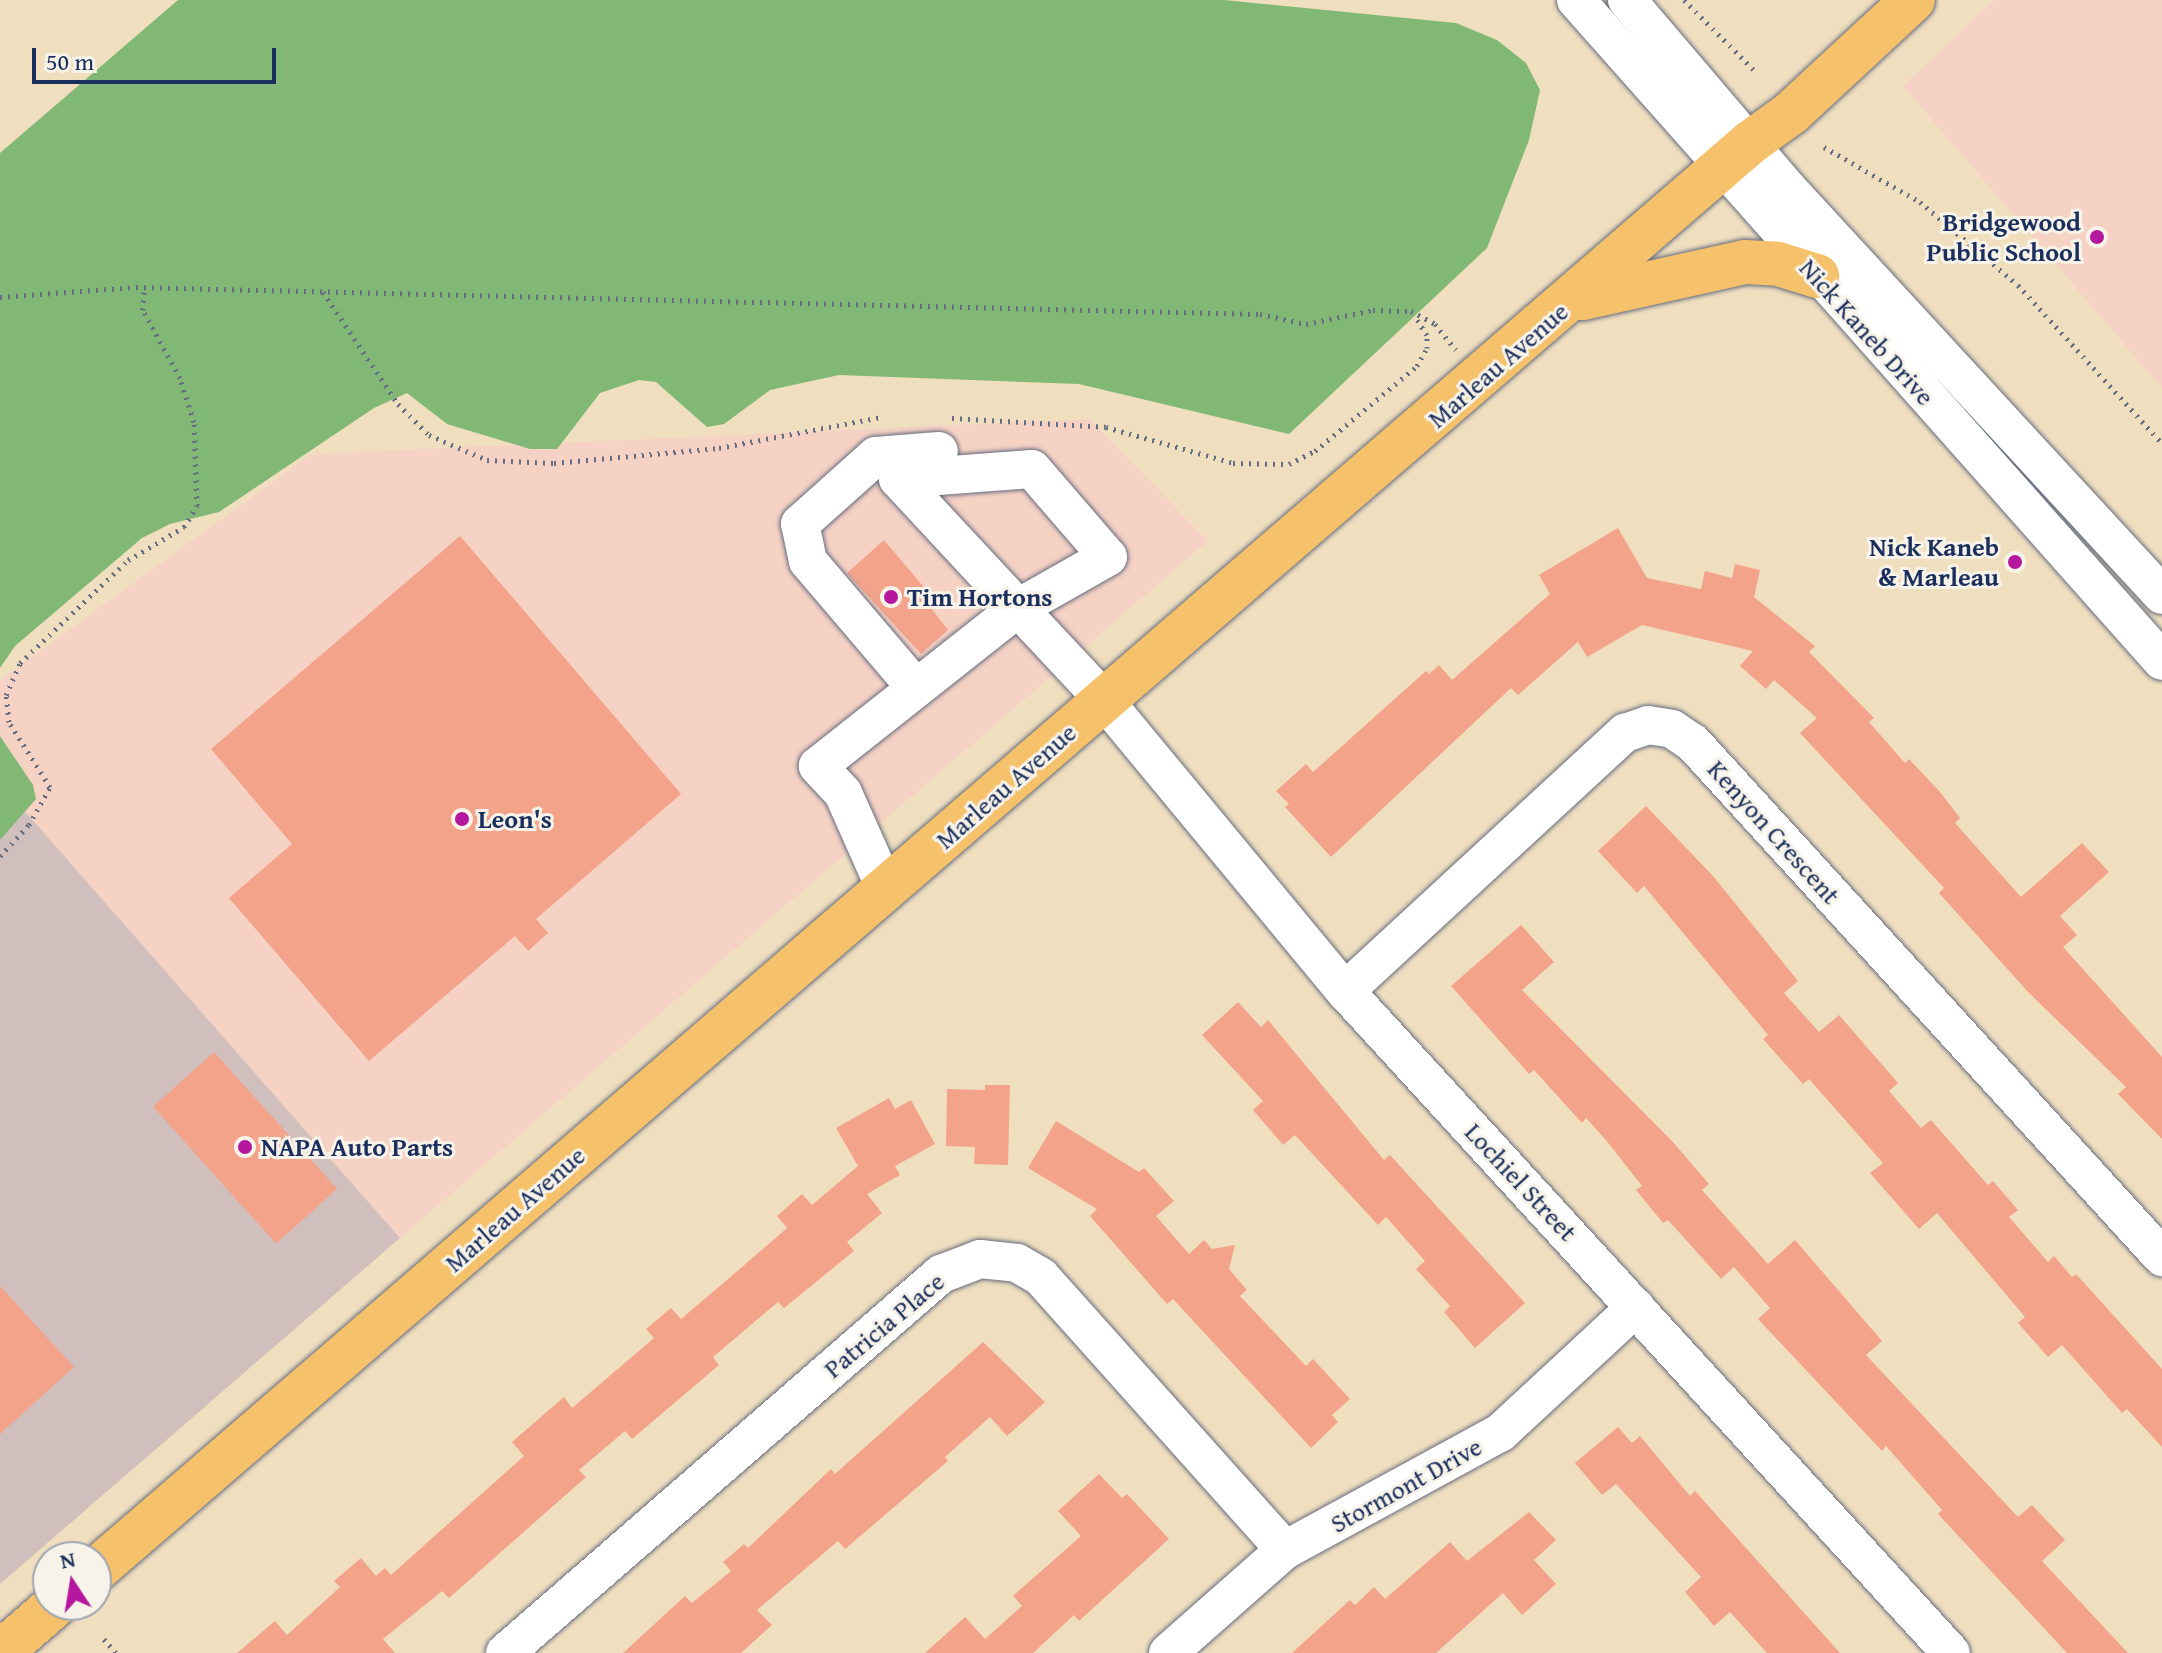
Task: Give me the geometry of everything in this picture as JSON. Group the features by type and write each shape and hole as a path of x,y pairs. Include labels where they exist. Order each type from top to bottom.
{"main road":[{"name":"Marleau Avenue","path":"112,1556 1104,700 1573,301 1736,156 1791,113 1913,0"},
{"path":"1573,301 1683,271 1745,262 1778,264 1817,276"},
{"path":"0,1653 37,1621"}],"street":[{"name":"Nick Kaneb Drive","path":"1576,0 1642,70 1736,156 1787,188 2162,595"},
{"name":"Nick Kaneb Drive","path":"1627,0 1817,276 2162,661"},
{"path":"886,890 843,793 818,766 1018,608 1108,557 1008,445 876,456 800,524 808,561 916,688"},
{"name":"Lochiel Street","path":"1032,469 898,479 1104,700 1345,991 1951,1653"},
{"name":"Kenyon Crescent","path":"1345,991 1625,733 1648,725 1672,729 1693,743 2162,1257"},
{"name":"Patricia Place","path":"505,1653 941,1274 980,1259 1017,1263 1041,1277 1285,1550"},
{"name":"Stormont Drive","path":"1168,1653 1285,1550 1500,1433 1636,1307"}],"path":[{"path":"1684,0 1753,69"},
{"path":"1824,147 1920,202 2018,285 2162,443"},
{"path":"0,297 144,288 1260,314 1306,324 1373,310 1411,311 1435,324 1481,380"},
{"path":"0,856 29,825 50,787 9,722 6,695 20,663 128,560 184,527 197,506 194,422 180,378 143,310 144,288"},
{"path":"104,1639 116,1653"}],"shaded area":[{"name":"Bridgewood Public School","path":"1994,0 2162,0 2162,388 1903,86"},
{"path":"1090,419 1208,541 400,1238 0,783 0,680 311,454"},
{"path":"0,783 400,1238 50,1541 32,1541 32,1556 0,1584"}],"green space":[{"path":"178,0 1224,0 1456,23 1497,40 1526,63 1540,90 1529,140 1487,248 1289,434 1079,384 839,375 770,390 724,424 707,427 656,382 639,380 600,393 557,449 530,449 447,424 407,393 374,408 219,512 170,524 142,538 15,646 0,668 0,153"},
{"path":"0,736 33,785 36,799 0,840"}],"building":[{"path":"1618,528 1647,578 1701,589 1705,571 1732,578 1735,564 1760,570 1754,597 1815,646 1809,652 1874,718 1869,722 1905,763 1909,759 1940,792 1960,818 1955,823 2021,897 2082,843 2109,872 2060,916 2077,935 2063,947 2162,1057 2162,1139 2118,1094 2126,1087 2029,993 1939,893 1944,888 1800,733 1817,718 1774,680 1766,689 1740,666 1753,651 1642,625 1587,657 1578,642 1518,695 1511,688 1331,857 1285,807 1289,804 1276,791 1306,764 1313,772 1426,671 1429,674 1439,665 1452,680 1550,594 1539,575"},
{"name":"Leon's","path":"460,536 681,794 536,919 548,933 528,951 515,936 369,1061 229,898 292,844 211,749"},
{"name":"Tim Hortons","path":"884,540 928,592 927,603 948,630 921,654 847,573"},
{"path":"1646,806 1713,876 1798,981 1784,993 1819,1032 1839,1015 1898,1083 1889,1091 1921,1128 1931,1120 1988,1185 1993,1181 2018,1210 2009,1217 2048,1262 2054,1256 2072,1277 2076,1274 2162,1369 2162,1447 2127,1409 2122,1413 2062,1345 2048,1357 2018,1323 2025,1317 1937,1213 1919,1229 1870,1173 1883,1163 1809,1079 1803,1084 1763,1039 1768,1035 1644,886 1637,893 1598,851"},
{"path":"1521,925 1554,962 1522,990 1672,1141 1709,1184 1702,1190 1768,1264 1795,1240 1882,1341 1866,1355 2018,1517 2032,1505 2065,1540 2042,1561 2128,1653 2067,1653 1938,1514 1942,1510 1886,1446 1882,1451 1758,1319 1770,1308 1734,1267 1721,1279 1668,1220 1663,1223 1636,1190 1642,1186 1606,1140 1586,1118 1582,1123 1534,1070 1529,1074 1451,986"},
{"path":"1238,1002 1261,1027 1268,1020 1384,1160 1390,1155 1525,1303 1475,1348 1444,1312 1450,1306 1416,1269 1425,1261 1386,1217 1378,1225 1295,1135 1283,1145 1253,1110 1263,1101 1202,1035"},
{"name":"NAPA Auto Parts","path":"214,1052 337,1189 276,1244 153,1107"},
{"path":"985,1085 1010,1085 1008,1165 974,1164 975,1147 946,1146 947,1089 985,1090"},
{"path":"889,1098 895,1109 911,1100 935,1144 895,1166 900,1175 867,1194 882,1213 847,1242 854,1251 784,1308 778,1302 713,1357 719,1365 632,1439 625,1431 579,1470 586,1477 449,1598 442,1591 383,1639 395,1653 237,1653 275,1621 287,1635 340,1587 334,1581 361,1558 376,1576 385,1568 391,1575 524,1456 512,1442 564,1397 572,1408 654,1338 646,1329 671,1308 681,1319 734,1274 787,1228 777,1216 802,1194 812,1205 858,1166 836,1128"},
{"path":"1056,1121 1139,1172 1144,1168 1174,1201 1156,1216 1189,1254 1204,1240 1212,1249 1235,1245 1229,1269 1247,1290 1240,1296 1306,1366 1313,1359 1350,1399 1332,1415 1338,1422 1311,1448 1173,1299 1167,1304 1090,1216 1097,1209 1028,1168"},
{"path":"0,1286 74,1367 0,1434"},
{"path":"983,1342 1045,1402 1007,1436 990,1417 945,1457 948,1461 845,1549 838,1541 757,1610 772,1625 741,1653 623,1653 685,1596 692,1603 731,1571 723,1562 744,1544 748,1548 831,1469 835,1474"},
{"path":"1618,1427 1632,1443 1640,1436 1690,1496 1695,1491 1840,1653 1767,1653 1730,1612 1714,1626 1685,1592 1701,1577 1616,1484 1602,1495 1575,1463"},
{"path":"1099,1474 1122,1498 1127,1494 1169,1539 1079,1621 1074,1615 1033,1653 925,1653 965,1617 985,1639 1022,1606 1013,1596 1081,1536 1058,1511"},
{"path":"1529,1512 1556,1540 1534,1560 1556,1584 1522,1615 1503,1593 1436,1653 1292,1653 1350,1600 1355,1605 1374,1587 1385,1599 1450,1542 1467,1561"}],"place":[{"name":"Bridgewood Public School","path":"2097,237"},
{"name":"Nick Kaneb & Marleau","path":"2015,562"},
{"name":"Tim Hortons","path":"891,597"},
{"name":"Leon's","path":"462,819"},
{"name":"NAPA Auto Parts","path":"245,1147"}]}
